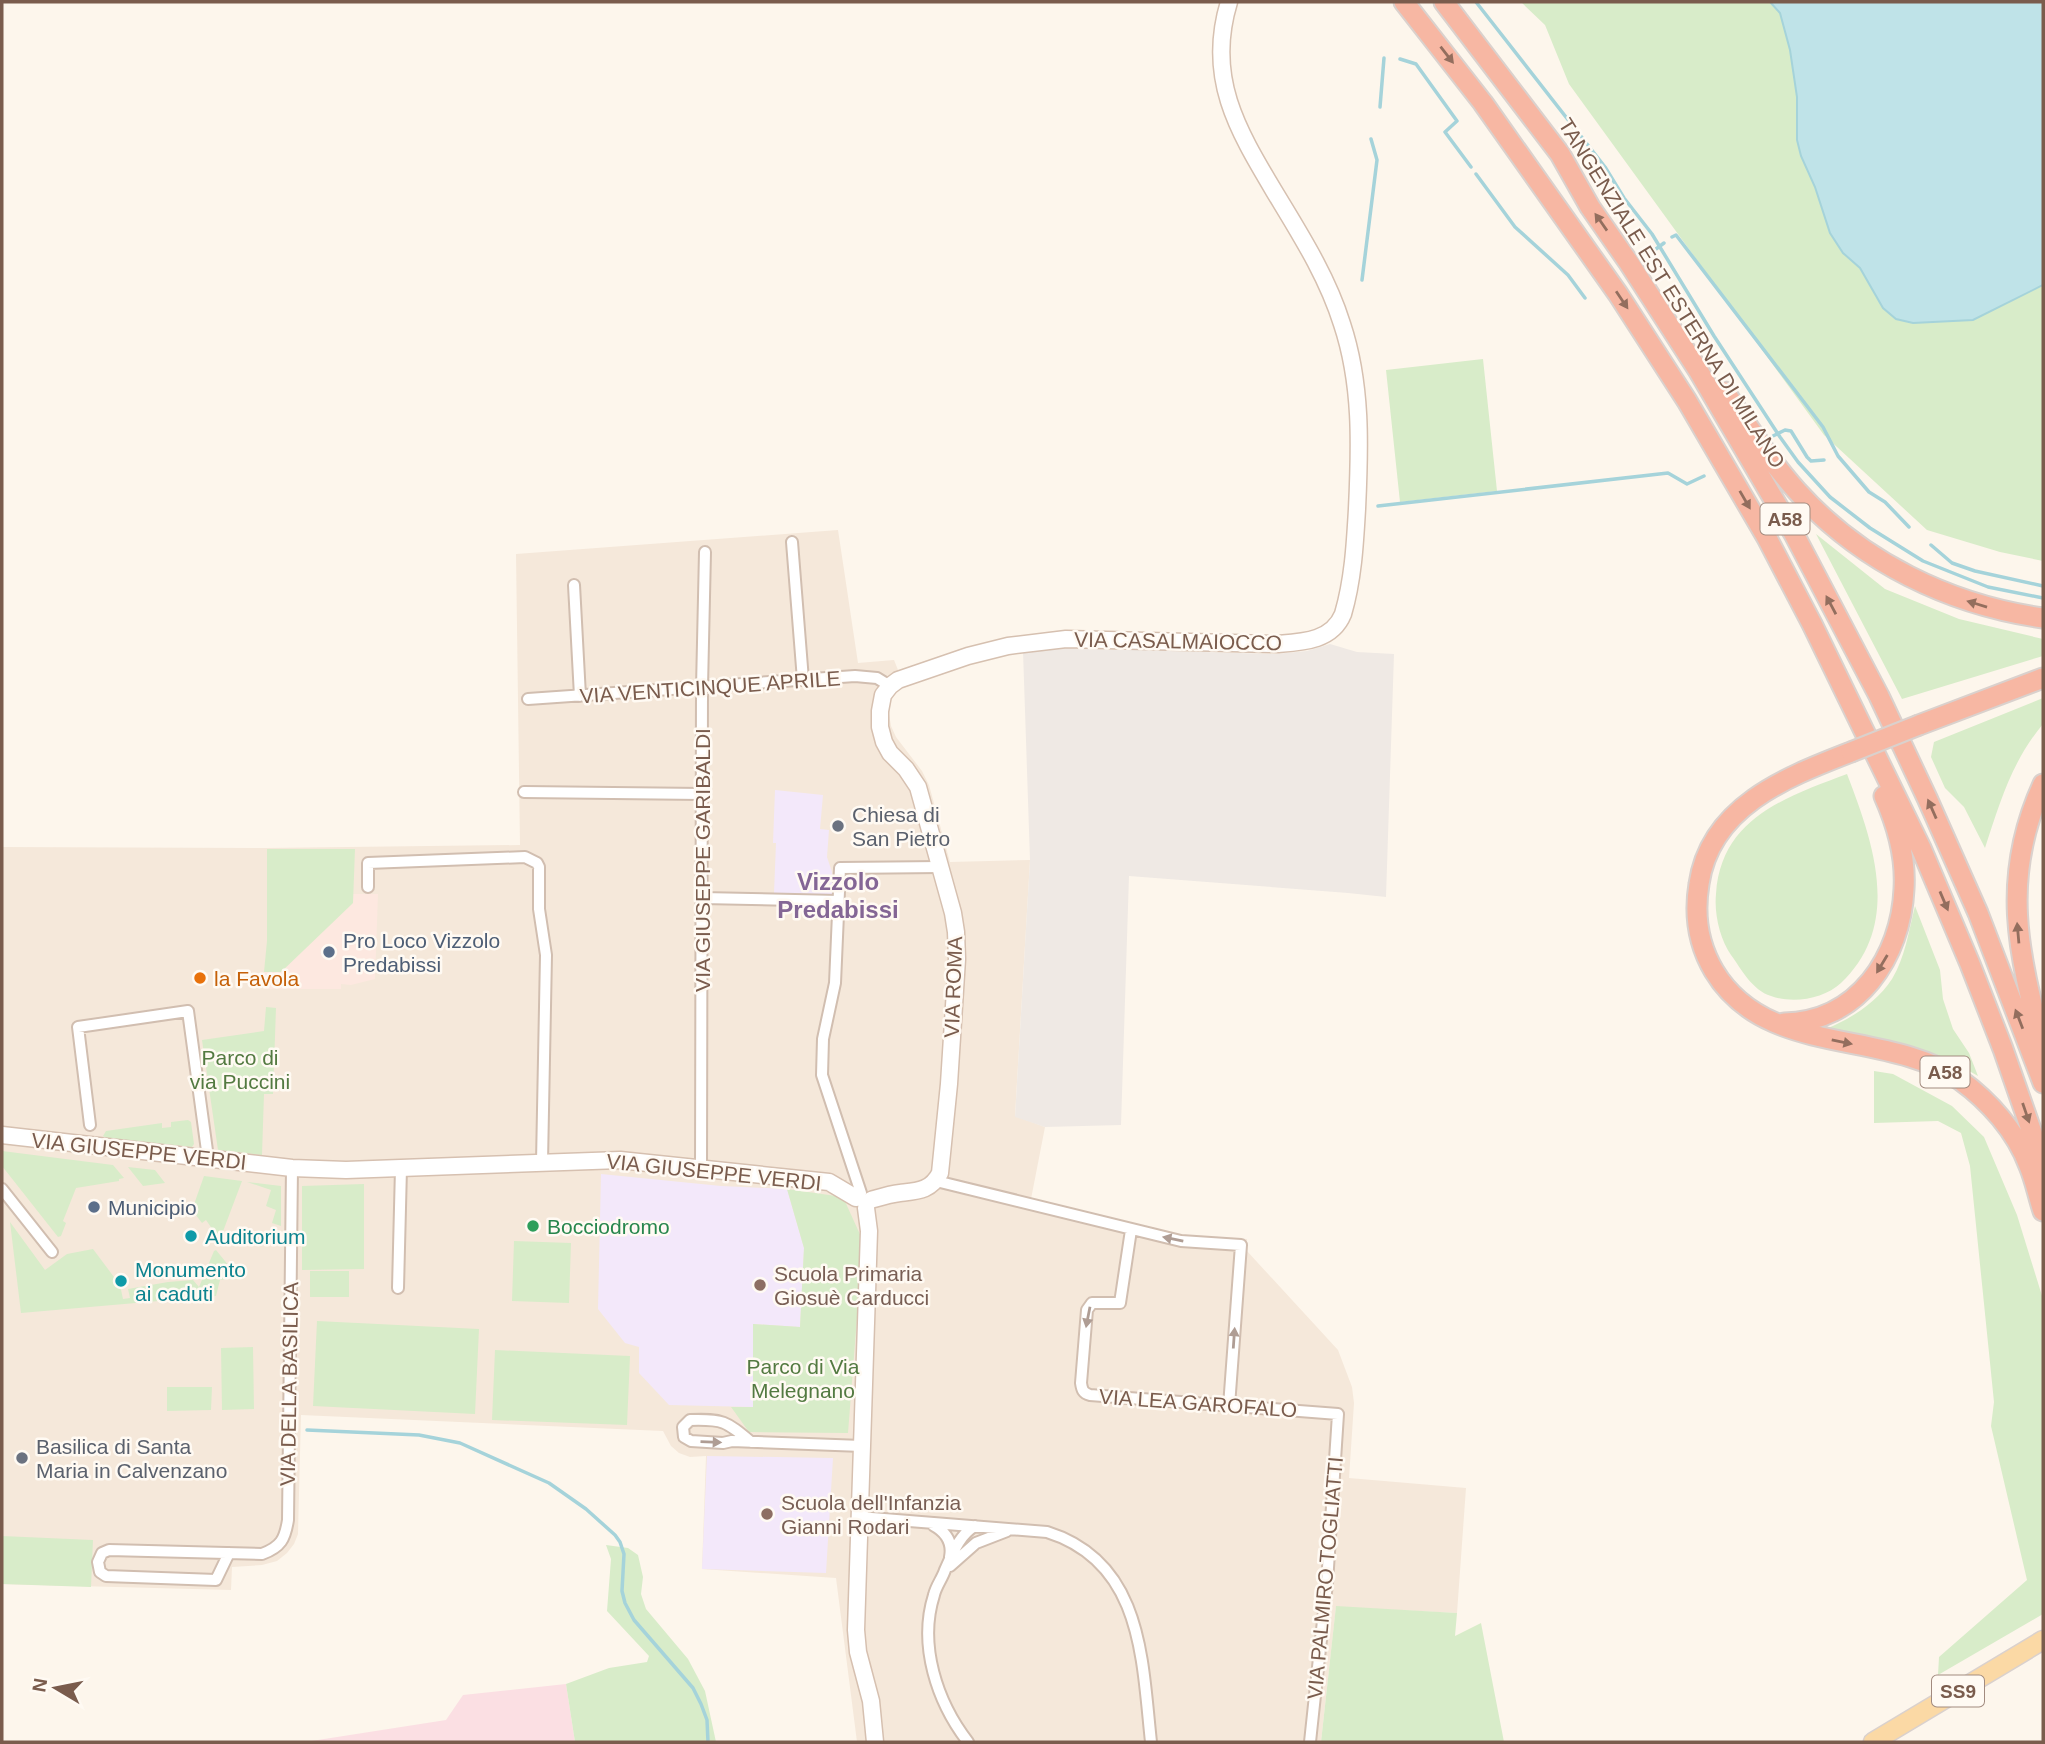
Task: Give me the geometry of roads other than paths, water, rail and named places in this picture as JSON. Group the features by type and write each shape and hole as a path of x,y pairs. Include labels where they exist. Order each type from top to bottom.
{"highway":[{"name":"A58","path":"1405,2 1531,170 1655,350 1766,538 1812,624 1921,848 2003,1049 2043,1164"},
{"name":"TANGENZIALE EST ESTERNA DI MILANO","path":"1444,2 1560,154 1590,207 1629,262 1698,370 1780,510 1884,706 1978,913 2043,1083"},
{"name":"A58","path":"1629,262 1656,283 1763,447 1798,492 1820,514 1878,558 1939,591 2002,611 2043,618"},
{"name":"A58","path":"1777,1023 1793,1023 1830,1014 1861,993 1888,954 1899,921 1904,888 1899,840 1892,816 1848,717 1812,624"},
{"name":"A58","path":"2043,678 1785,779 1743,806 1717,835 1700,877 1697,898 1701,943 1710,965 1734,997 1750,1010 1794,1030 1907,1056 1957,1078 1989,1105 2016,1140 2028,1164 2043,1211"},
{"path":"2043,784 2027,825 2018,879 2017,908 2018,940 2025,978 2043,1047"}],"main road":[{"name":"SS9","path":"1873,1742 2043,1640"}],"street":[{"name":"VIA CASALMAIOCCO","path":"890,685 907,676 1008,646 1066,639 1277,644 1306,641 1325,635 1340,621 1347,603 1355,541 1360,454 1355,376 1337,309 1317,265 1246,144 1230,107 1221,71 1220,53 1229,2"},
{"path":"792,541 803,680"},
{"name":"VIA GIUSEPPE GARIBALDI","path":"701,1168 702,687 705,552"},
{"path":"574,585 580,696"},
{"name":"VIA VENTICINQUE APRILE","path":"528,699 869,677 890,685"},
{"name":"VIA ROMA","path":"890,685 883,695 880,711 884,742 918,787 954,918 957,953 946,1118 942,1167 936,1181"},
{"path":"524,792 702,794"},
{"path":"368,887 368,863 525,858 537,863 539,909 546,955 542,1162"},
{"path":"876,1742 871,1701 856,1639 869,1231 863,1200 822,1075 823,1039 835,983 840,869 941,867"},
{"path":"702,898 839,901"},
{"path":"90,1125 78,1027 188,1011 208,1158"},
{"name":"VIA GIUSEPPE VERDI","path":"2,1135 292,1168 346,1171 620,1160 829,1182 863,1200"},
{"name":"VIA DELLA BASILICA","path":"229,1553 216,1580 106,1576 100,1572 98,1562 102,1553 109,1549 262,1554 275,1549 285,1535 288,1520 292,1168"},
{"path":"398,1288 401,1168"},
{"path":"863,1200 922,1190 936,1181 1181,1241 1241,1245 1229,1406"},
{"path":"2,1189 52,1252"},
{"name":"VIA LEA GAROFALO","path":"1130,1230 1120,1303 1092,1303 1087,1310 1081,1389 1085,1394 1339,1414"},
{"name":"VIA PALMIRO TOGLIATTI","path":"1310,1742 1327,1583 1339,1414"},
{"path":"751,1442 732,1425 721,1421 690,1420 683,1427 684,1437 691,1441 862,1446"},
{"path":"859,1517 1047,1532 1071,1542 1095,1560 1115,1583 1130,1610 1139,1640 1151,1742"},
{"path":"927,1523 939,1528 946,1535 951,1544 950,1559"},
{"path":"968,1549 975,1535 975,1526"},
{"path":"968,1742 948,1713 932,1667 929,1637 934,1595 950,1559 965,1534 975,1526"},
{"path":"944,1574 968,1549 986,1539 1015,1529"}],"water":[{"path":"1770,2 2043,2 2043,285 1973,320 1913,323 1896,319 1883,308 1860,268 1843,253 1830,233 1815,187 1801,156 1797,140 1797,97 1790,50 1780,13"}],"waterway":[{"path":"1476,2 1605,167 1624,198 1652,234 1780,437 1798,462 1830,497 1870,528 1923,561 1988,587 2043,598"},
{"path":"1380,107 1384,58"},
{"path":"1400,59 1416,64 1457,121 1445,132 1471,167"},
{"path":"1362,280 1377,160 1371,139"},
{"path":"1476,174 1515,227 1568,275 1585,298"},
{"path":"1672,237 1676,235 1823,427 1838,456 1869,492 1885,502 1909,527"},
{"path":"1652,252 1664,243"},
{"path":"1773,436 1785,430 1791,431 1811,461 1824,460"},
{"path":"1378,506 1668,473 1687,484 1704,476"},
{"path":"1931,545 1952,563 1975,571 2043,586"},
{"path":"307,1430 419,1435 460,1443 549,1483 586,1509 620,1542 624,1554 622,1591 625,1603 634,1620 693,1688 707,1720 708,1742"}],"place":[{"name":"Chiesa di San Pietro","path":"838,826"},
{"name":"Pro Loco Vizzolo Predabissi","path":"329,952"},
{"name":"la Favola","path":"200,978"},
{"name":"Municipio","path":"94,1207"},
{"name":"Bocciodromo","path":"533,1226"},
{"name":"Auditorium","path":"191,1236"},
{"name":"Monumento ai caduti","path":"121,1281"},
{"name":"Scuola Primaria Giosuè Carducci","path":"760,1285"},
{"name":"Basilica di Santa Maria in Calvenzano","path":"22,1458"},
{"name":"Scuola dell'Infanzia Gianni Rodari","path":"767,1514"}],"district":[{"name":"Vizzolo Predabissi","path":"838,895"}],"park label":[{"name":"Parco di via Puccini","path":"240,1069"},
{"name":"Parco di Via Melegnano","path":"803,1378"}]}
